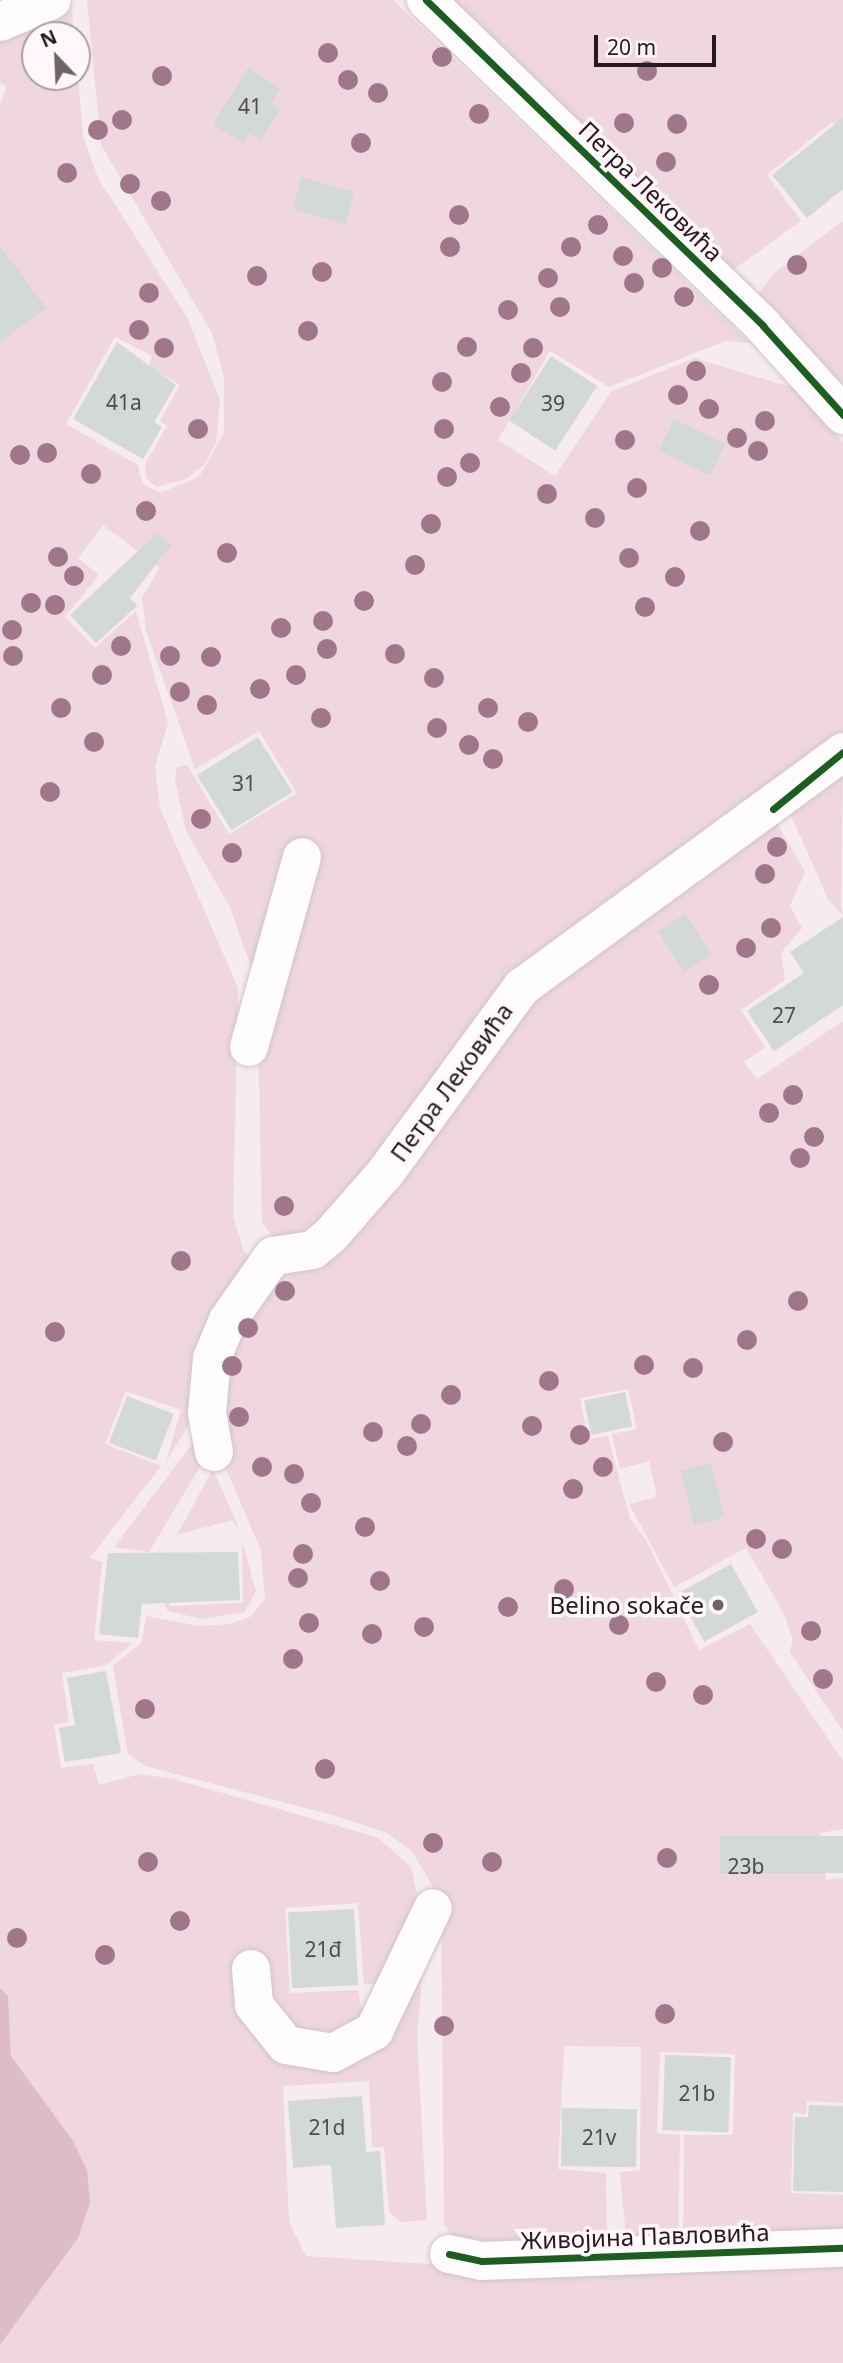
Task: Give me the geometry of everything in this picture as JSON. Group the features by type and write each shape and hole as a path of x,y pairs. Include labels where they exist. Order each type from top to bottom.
{"street":[{"path":"0,22 52,0"},
{"name":"Петра Лековића","path":"426,0 763,326 843,415"},
{"name":"Петра Лековића","path":"214,1452 207,1413 212,1358 228,1320 273,1256 303,1253 331,1235 386,1172 522,987 581,938 774,808 843,752"},
{"path":"249,1048 302,857"},
{"path":"251,1969 254,2005 286,2045 333,2053 374,2031 433,1908"},
{"name":"Живојина Павловића","path":"449,2254 508,2261 843,2248"}],"shaded area":[{"path":"71,0 73,21 51,21"},
{"path":"87,0 393,0 750,343 725,341 609,387 550,351 498,440 555,476 611,392 694,358 794,388 843,442 843,741 602,913 320,1232 274,1238 262,1222 257,984 230,907 186,831 175,780 177,767 187,765 229,834 297,793 259,731 195,769 146,631 142,597 160,568 103,525 78,558 99,575 65,617 95,648 136,611 168,723 155,766 160,808 238,988 233,1215 244,1252 260,1267 196,1413 166,1462 181,1410 126,1391 105,1444 161,1466 90,1558 102,1562 94,1640 133,1643 106,1665 62,1673 69,1722 54,1725 61,1768 93,1764 99,1785 140,1774 173,1779 377,1837 411,1867 419,1903 377,1983 364,1985 358,1903 285,1908 290,1993 358,1990 361,2008 375,2006 424,1956 417,2037 427,2220 401,2222 389,2212 384,2147 372,2147 369,2081 283,2086 289,2222 306,2256 442,2265 843,2256 843,2363 0,2363 0,2345 78,2238 87,2170 11,2056 8,1996 0,1988 0,105 7,86 0,83 0,28 21,22 21,91 79,91 83,136 98,178 188,319 220,400 216,443 205,464 186,479 156,487 146,478 145,464 167,426 160,421 180,385 149,366 152,356 115,337 66,424 138,465 143,484 160,493 199,477 224,433 224,377 212,333 101,145"},
{"path":"453,0 843,0 843,135 832,122 767,175 801,221 733,270"},
{"path":"843,221 843,384 758,294 774,273"},
{"path":"843,762 843,915 829,901 788,809"},
{"path":"777,823 805,872 790,906 802,928 781,953 785,980 741,1010 765,1047 744,1062 757,1079 843,1021 843,1731 790,1652 793,1639 783,1612 746,1548 674,1587 629,1504 657,1497 649,1461 620,1469 612,1434 637,1429 628,1389 580,1398 588,1439 608,1436 630,1519 645,1538 699,1650 750,1624 843,1761 843,1829 820,1833 826,1880 843,1878 843,2103 807,2101 806,2114 793,2113 791,2193 843,2195 843,2240 683,2244 684,2135 733,2135 735,2054 660,2052 657,2133 680,2135 678,2244 627,2247 620,2172 640,2170 641,2047 564,2046 558,2169 606,2173 607,2249 521,2253 453,2238 444,2224 441,1900 411,1850 385,1832 340,1817 145,1766 128,1754 113,1666 142,1642 146,1616 198,1626 230,1624 250,1617 265,1599 261,1550 223,1462 225,1343 279,1279 304,1266 526,998"},
{"path":"204,1428 208,1453 149,1552 114,1547"},
{"path":"213,1469 240,1531 232,1520 177,1535"},
{"path":"242,1541 256,1591 245,1612 202,1619 168,1611 162,1601 167,1576 170,1606 243,1603"},
{"path":"0,1988 8,1996 11,2056 73,2141 87,2170 90,2203 78,2238 0,2345"}],"building":[{"path":"248,68 280,89 271,103 280,109 261,140 249,133 243,143 213,124"},
{"path":"843,118 843,189 807,218 772,175"},
{"path":"302,177 355,193 345,225 292,209"},
{"path":"0,246 46,308 0,342"},
{"path":"117,342 176,385 154,422 162,427 143,459 73,419"},
{"path":"551,356 597,386 555,451 509,421"},
{"path":"674,419 725,444 710,475 659,450"},
{"path":"157,533 171,545 130,598 137,606 96,643 70,615"},
{"path":"258,737 292,792 231,830 197,775"},
{"path":"685,914 711,954 684,972 658,931"},
{"path":"843,917 843,1005 774,1051 747,1011 804,973 790,952"},
{"path":"625,1392 632,1426 591,1435 584,1401"},
{"path":"127,1396 174,1414 156,1461 109,1443"},
{"path":"711,1463 725,1517 694,1525 681,1470"},
{"path":"238,1552 240,1600 142,1604 138,1638 99,1634 108,1553"},
{"path":"731,1564 758,1612 704,1642 678,1594"},
{"path":"106,1671 121,1753 65,1762 59,1728 75,1725 67,1678"},
{"path":"720,1836 843,1836 843,1873 720,1873"},
{"path":"354,1909 358,1985 292,1988 288,1912"},
{"path":"665,2055 731,2057 728,2132 662,2130"},
{"path":"362,2096 366,2152 380,2151 385,2225 336,2228 331,2165 293,2168 288,2101"},
{"path":"809,2105 843,2106 843,2192 793,2191 795,2117 808,2117"},
{"path":"562,2108 637,2109 636,2167 561,2166"}],"cycle path":[{"path":"426,0 763,326 843,415"},
{"path":"773,809 843,752"},
{"path":"449,2254 482,2261 843,2248"}],"place":[{"name":"Belino sokače","path":"718,1605"}]}
